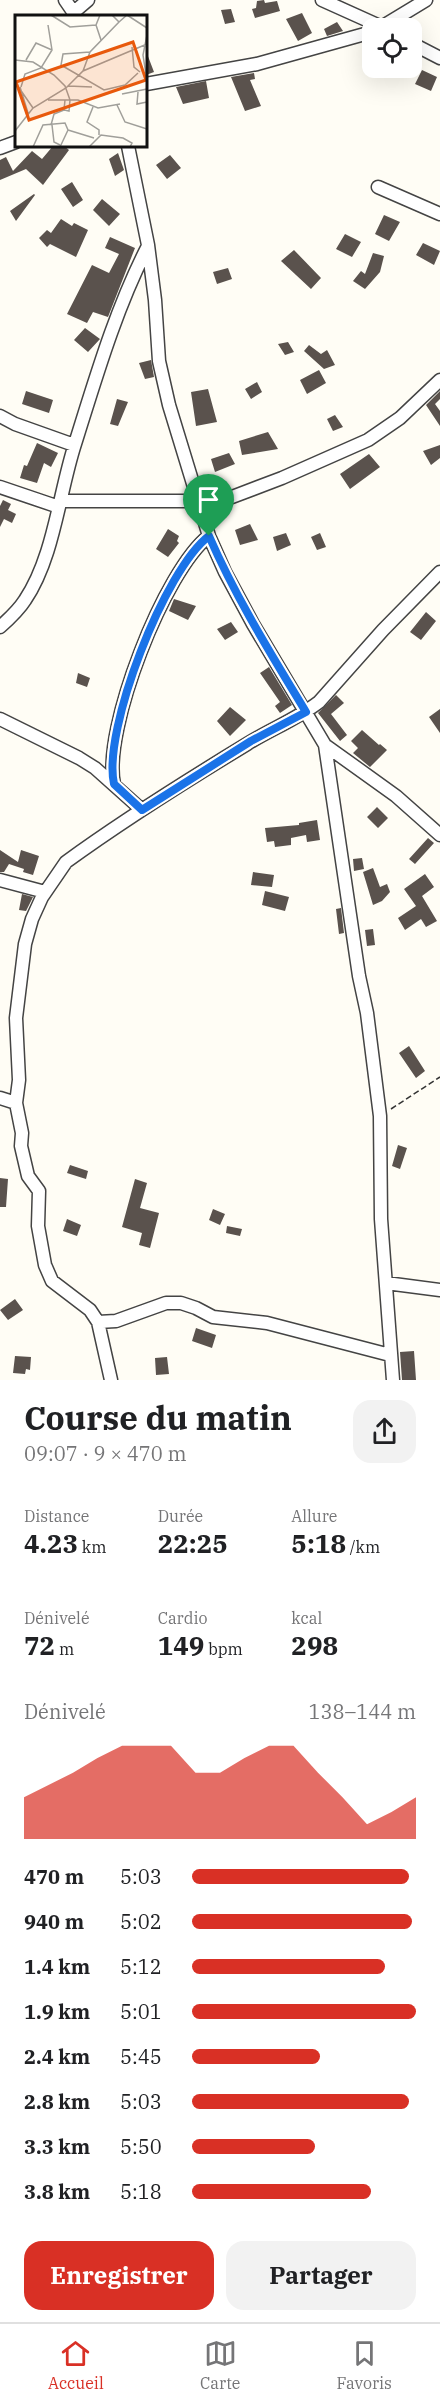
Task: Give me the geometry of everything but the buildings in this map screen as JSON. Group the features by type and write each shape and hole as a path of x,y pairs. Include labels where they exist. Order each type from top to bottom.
{"street":[{"path":"65,0 75,14 88,0"},
{"path":"322,0 362,21"},
{"path":"396,18 426,0"},
{"path":"147,84 257,64 362,34"},
{"path":"422,49 440,58"},
{"path":"0,148 15,142"},
{"path":"128,147 148,245 159,361 169,405 209,536 253,624 325,745 359,976 368,1013 380,1116 381,1219 393,1380"},
{"path":"378,187 440,214"},
{"path":"0,627 16,612 32,589 52,534 74,446 129,282 148,245"},
{"path":"0,487 60,504 226,499 257,489 368,440 399,418 440,380"},
{"path":"0,417 74,446"},
{"path":"114,784 113,748 128,688 169,589 199,544 209,536"},
{"path":"111,1380 98,1322 90,1310 52,1281 45,1265 38,1226 39,1191 28,1176 21,1146 22,1133 16,1103 19,1080 16,1018 19,980 32,919 45,892 66,862 142,810 251,741 306,712 319,702 383,630 440,572"},
{"path":"0,719 80,758 114,784 142,810"},
{"path":"325,745 396,796 440,835"},
{"path":"0,880 45,892"},
{"path":"0,1098 16,1103"},
{"path":"386,1283 440,1290"},
{"path":"98,1322 116,1321 166,1303 181,1303 213,1317 267,1323 390,1355"}],"path":[{"path":"380,1116 440,1077"}],"route":[{"path":"209,536 253,624 306,712 251,741 142,810 114,784 112,778 113,748 120,713 159,608 183,566 199,544 209,536"}]}
